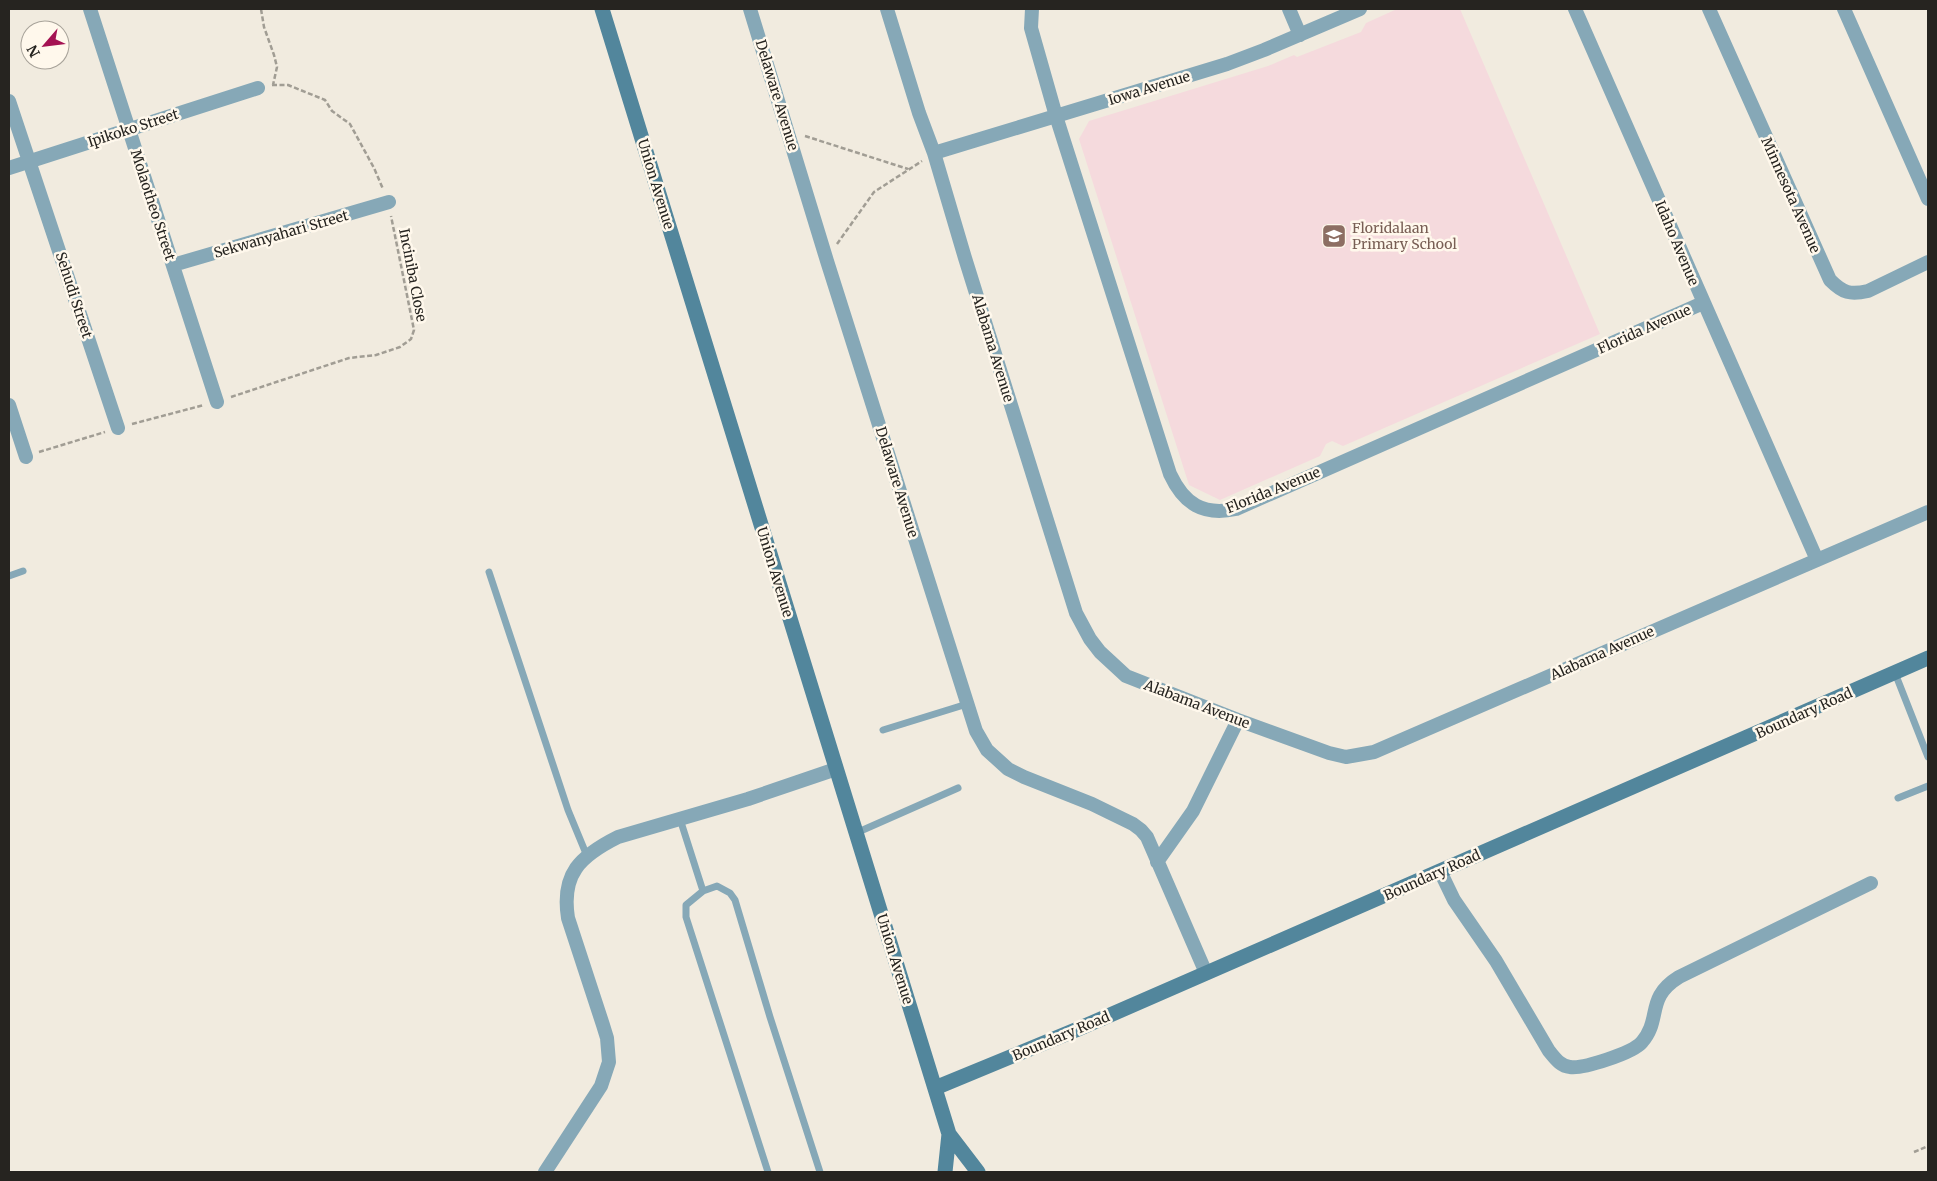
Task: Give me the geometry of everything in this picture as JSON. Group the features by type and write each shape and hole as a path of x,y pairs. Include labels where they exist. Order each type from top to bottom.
{"street":[{"name":"Molaotheo Street","path":"90,9 217,402"},
{"name":"Union Avenue","path":"602,9 706,341 949,1134 978,1172"},
{"name":"Delaware Avenue","path":"750,9 966,704 982,742 996,760 1008,769 1092,804 1133,824 1141,830 1147,837 1206,973"},
{"name":"Alabama Avenue","path":"886,9 919,113 934,153 1076,613 1100,652 1126,676 1238,720 1340,756 1354,756 1374,752 1928,512"},
{"name":"Florida Avenue","path":"1032,9 1030,18 1031,28 1056,116 1170,474 1177,490 1188,501 1210,511 1221,512 1236,509 1703,303"},
{"path":"1289,9 1300,35"},
{"name":"Iowa Avenue","path":"934,153 1227,64 1360,9"},
{"name":"Idaho Avenue","path":"1575,9 1817,560"},
{"name":"Minnesota Avenue","path":"1709,9 1830,280 1843,291 1859,293 1892,280 1928,262"},
{"path":"1844,9 1928,199"},
{"name":"Ipikoko Street","path":"9,168 258,88"},
{"name":"Sehudi Street","path":"9,101 118,428"},
{"name":"Sekwanyahari Street","path":"173,266 389,202"},
{"path":"9,405 26,456"},
{"name":"Boundary Road","path":"935,1088 1078,1029 1928,658"},
{"path":"1157,862 1193,811 1238,720"},
{"path":"545,1172 601,1086 609,1062 607,1038 568,918 565,900 567,886 573,874 587,856 602,845 618,837 748,799 836,769"},
{"path":"1440,871 1454,900 1496,961 1549,1051 1555,1059 1563,1065 1570,1067 1587,1065 1635,1049 1647,1035 1659,996 1664,988 1679,977 1871,883"},
{"name":"Union Avenue","path":"945,1172 949,1134"}],"lane":[{"path":"9,576 23,572"},
{"path":"489,572 568,810 587,856"},
{"path":"1895,673 1928,757"},
{"path":"883,730 966,704"},
{"path":"1898,798 1928,786"},
{"path":"856,833 958,788"},
{"path":"680,819 703,891"},
{"path":"768,1172 686,917 686,905 703,891 718,886 728,892 735,900 820,1172"}],"path":[{"path":"261,9 264,27 277,66 273,84"},
{"name":"Inciniba Close","path":"217,402 349,358 376,355 400,346 412,339 414,330 389,202 374,168 350,124 332,111 325,100 288,85 273,84 258,88"},
{"path":"788,130 908,169"},
{"path":"827,261 842,236 874,192 934,153"},
{"path":"1914,1152 1928,1146"}],"shaded area":[{"name":"Floridalaan Primary School","path":"1397,9 1460,9 1600,334 1343,446 1332,441 1326,444 1320,456 1220,500 1189,485 1079,139 1089,121 1268,66 1294,55 1297,57 1361,32 1366,23"}],"place":[{"name":"Floridalaan Primary School","path":"1334,236"}]}
